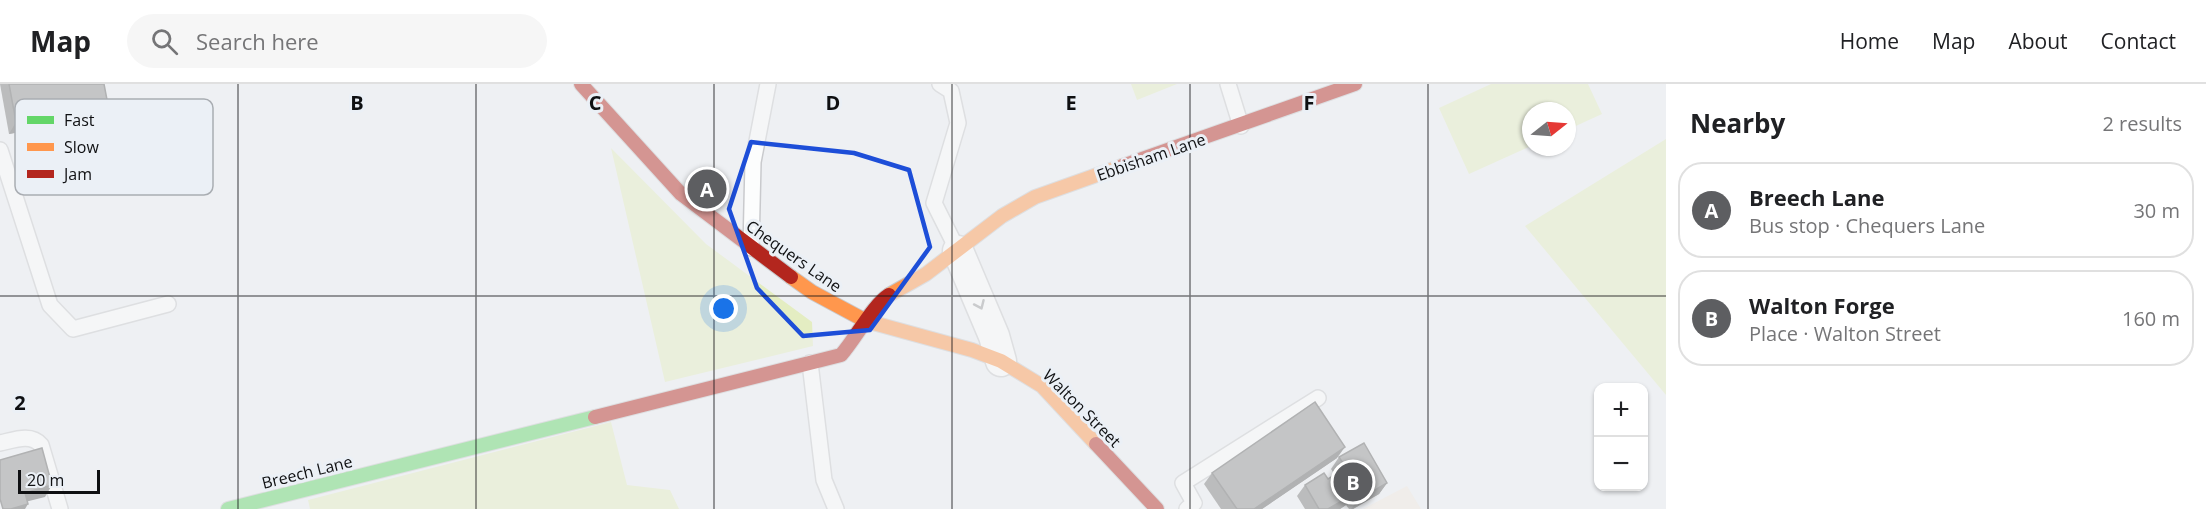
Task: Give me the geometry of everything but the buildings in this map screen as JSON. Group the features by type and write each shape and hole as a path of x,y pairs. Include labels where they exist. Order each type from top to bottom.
{"street":[{"name":"Chequers Lane","path":"581,84 681,194 812,292 866,321"},
{"name":"Ebbisham Lane","path":"866,321 880,301 926,274 1002,216 1035,197 1355,84"},
{"path":"958,251 994,336 1001,361"},
{"name":"Walton Street","path":"866,321 972,350 1001,361 1042,386 1157,509"},
{"name":"Breech Lane","path":"228,509 841,356 858,336 866,321"}],"lane":[{"path":"751,248 753,162 768,84"},
{"path":"940,84 951,91 958,123 934,203 958,251"},
{"path":"1228,84 1241,126"},
{"path":"0,150 50,305 73,329 168,304"},
{"path":"810,363 824,480 836,509"},
{"path":"1186,509 1194,503 1183,483 1318,398"},
{"path":"0,443 28,438 37,440 41,445 60,509"}],"highlighted area":[{"path":"751,142 854,153 909,170 930,247 870,330 803,336 757,288 729,209"}],"shaded area":[{"path":"1407,486 1421,509 1363,509"}],"green space":[{"path":"1131,84 1177,84 1137,100"},
{"path":"1491,84 1588,84 1602,114 1576,126 1576,102 1522,102 1522,150 1469,174 1439,108"},
{"path":"1666,139 1666,395 1525,226"},
{"path":"611,148 706,244 812,322 813,346 665,382"},
{"path":"611,422 627,485 670,490 679,509 310,509 308,500"}],"traffic: fast":[{"path":"228,509 595,417"}],"traffic: slow":[{"path":"889,295 926,274 1002,216 1035,197 1122,166"},
{"path":"791,277 812,292 866,321 972,350 1001,361 1042,386 1096,444"}],"traffic: jam":[{"path":"581,84 681,194 791,277"},
{"path":"1122,166 1355,84"},
{"path":"595,417 841,355 877,306 889,295"},
{"path":"1096,444 1157,509"}],"place":[{"name":"Breech Lane","path":"707,189"},
{"name":"Walton Forge","path":"1353,482"}]}
